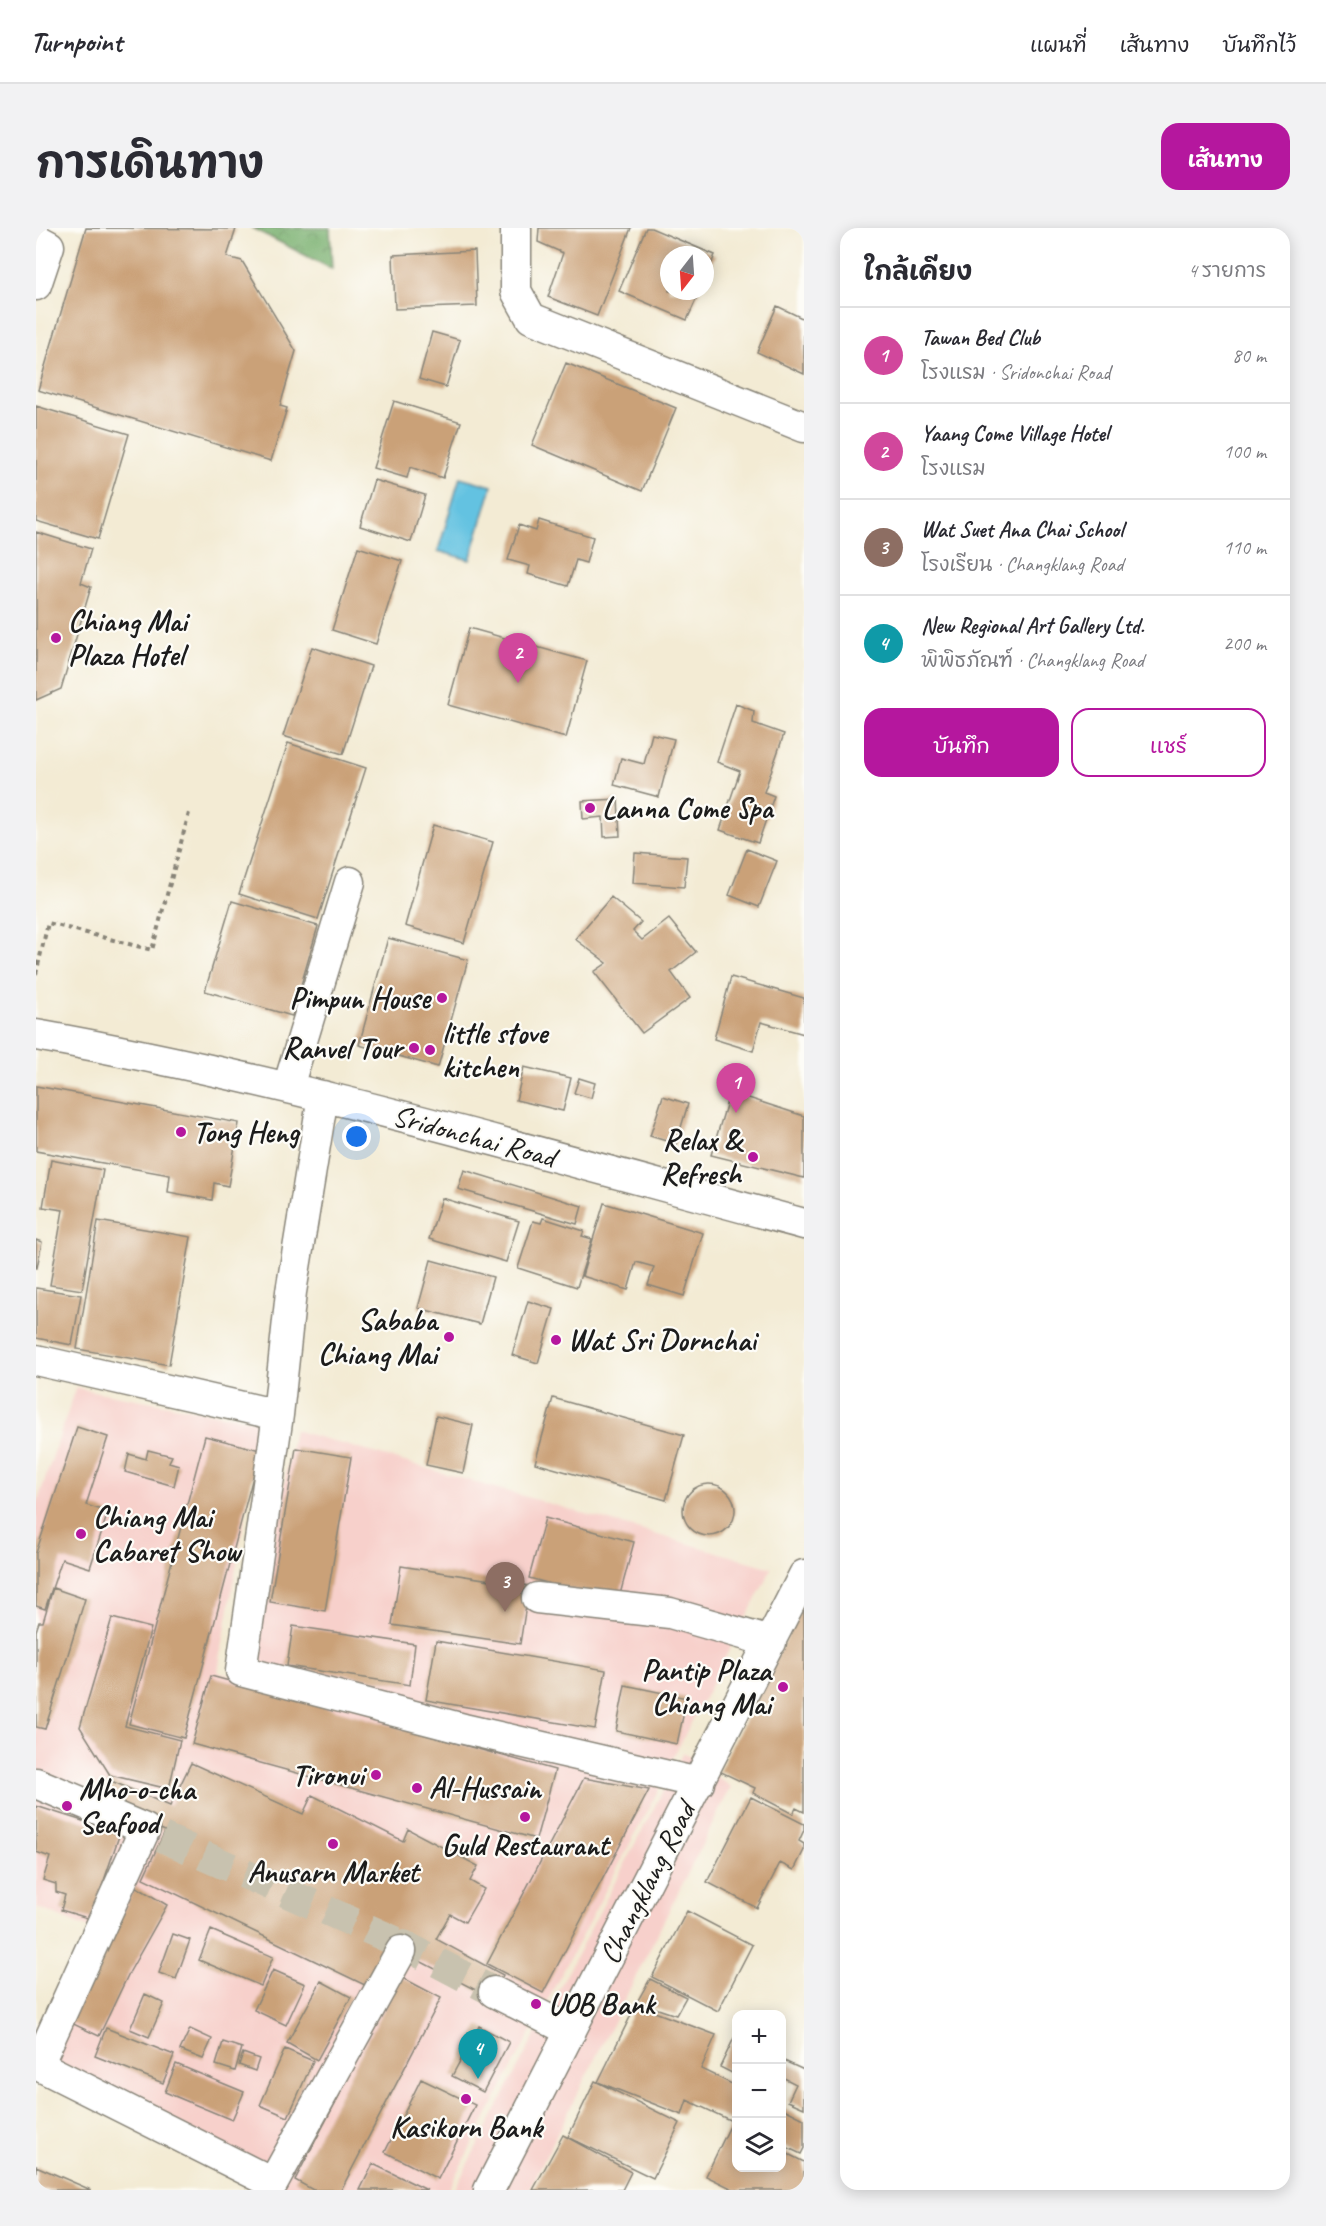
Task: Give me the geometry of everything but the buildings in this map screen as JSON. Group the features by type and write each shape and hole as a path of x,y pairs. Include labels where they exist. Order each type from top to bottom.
{"street":[{"path":"516,228 516,291 531,318 804,427"},
{"path":"36,239 49,246 36,285"},
{"path":"288,1087 350,882"},
{"name":"Sridonchai Road","path":"36,1035 113,1049 288,1087 804,1224"},
{"path":"323,1096 291,1292 278,1415 240,1671 464,1729 699,1783"},
{"path":"36,1360 278,1415"},
{"name":"Changklang Road","path":"489,2190 804,1575"},
{"path":"537,1598 670,1613 771,1642"},
{"path":"36,1783 154,1833 38,2065 273,2183 401,1952"},
{"path":"494,1992 571,2031"}],"path":[{"path":"36,974 48,923 152,950 189,813"}],"shaded area":[{"name":"Anusarn Market","path":"76,1388 261,1422 218,1672 663,1781 448,2190 292,2190 47,2058 104,1935 36,1907 36,1506"},
{"path":"294,1430 772,1568 668,1767 281,1674 253,1656"},
{"path":"683,1752 731,1787 529,2190 454,2190"}],"green space":[{"path":"252,228 330,228 332,269"}],"water":[{"path":"460,477 492,486 470,560 438,551"}],"tunnel":[{"path":"162,1837 404,1945"},
{"path":"401,1951 404,1945 494,1992"}],"place":[{"name":"Chiang Mai Plaza Hotel","path":"56,638"},
{"name":"Yaang Come Village Hotel","path":"518,683"},
{"name":"Lanna Come Spa","path":"590,808"},
{"name":"Pimpun House","path":"442,998"},
{"name":"Ranvel Tour","path":"414,1048"},
{"name":"little stove kitchen","path":"430,1050"},
{"name":"Tawan Bed Club","path":"736,1113"},
{"name":"Tong Heng","path":"181,1132"},
{"name":"Relax & Refresh","path":"753,1157"},
{"name":"Sababa Chiang Mai","path":"449,1337"},
{"name":"Wat Sri Dornchai","path":"556,1340"},
{"name":"Chiang Mai Cabaret Show","path":"81,1534"},
{"name":"Wat Suet Ana Chai School","path":"505,1612"},
{"name":"Pantip Plaza Chiang Mai","path":"783,1687"},
{"name":"Tironui","path":"376,1775"},
{"name":"Al-Hussain","path":"417,1788"},
{"name":"Mho-o-cha Seafood","path":"67,1806"},
{"name":"Guld Restaurant","path":"525,1817"},
{"name":"Anusarn Market","path":"333,1844"},
{"name":"UOB Bank","path":"536,2004"},
{"name":"New Regional Art Gallery Ltd.","path":"478,2079"},
{"name":"Kasikorn Bank","path":"466,2099"}]}
